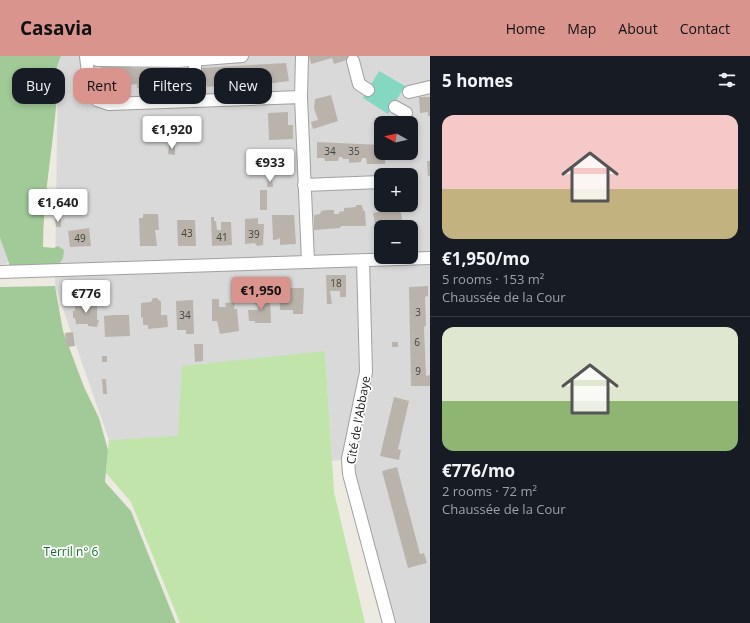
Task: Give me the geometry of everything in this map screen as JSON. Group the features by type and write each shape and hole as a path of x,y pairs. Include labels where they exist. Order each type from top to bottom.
{"street":[{"path":"139,103 103,104 97,100 90,85 92,58 195,58 242,56"},
{"path":"301,56 301,97 308,262"},
{"path":"353,61 359,84 368,90"},
{"path":"409,92 430,87"},
{"path":"206,101 301,97"},
{"path":"395,107 406,113"},
{"path":"304,185 374,182"},
{"path":"0,272 430,258"},
{"name":"Cité de l'Abbaye","path":"363,260 366,372 348,459 348,467 389,623"}],"shaded area":[{"path":"58,56 430,56 430,623 389,623 348,459 332,461 325,351 178,437 109,440 55,286 57,104 65,104 65,68 58,68"},
{"path":"0,238 9,263 0,265"}],"green space":[{"path":"0,56 61,56 57,68 12,68 12,104 56,104 46,194 43,247 54,248 58,246 64,250 63,258 54,272 10,274 9,263 0,238"},
{"path":"379,71 405,86 388,114 363,98"},
{"name":"Terril n° 6","path":"55,286 63,331 84,387 99,418 108,450 105,482 131,511 176,623 0,623 0,287"},
{"path":"325,351 334,492 365,623 180,623 131,502 106,473 109,440 178,436 182,366"}],"building":[{"path":"309,56 360,56 334,64 332,58 311,64"},
{"path":"286,63 289,81 272,83 272,68 214,68 214,86 207,87 206,68 199,68"},
{"path":"131,66 131,68 101,68"},
{"path":"131,68 139,68 139,88 137,88 137,84 131,85"},
{"path":"331,95 338,121 313,129 311,122 318,120 314,108 315,99"},
{"path":"419,97 430,97 430,116 428,116 428,112 420,113"},
{"path":"288,112 288,125 293,125 293,139 269,140 268,113"},
{"path":"317,142 374,145 374,160 385,160 385,164 367,164 366,158 362,158 361,162 349,163 349,159 343,159 342,157 339,157 338,161 325,161 324,158 317,158"},
{"path":"169,145 175,145 175,155 168,154"},
{"path":"427,161 430,161 430,176 428,176"},
{"path":"268,179 272,179 273,187 267,187"},
{"path":"260,190 267,190 267,210 260,210"},
{"path":"356,205 362,205 363,210 365,211 366,226 341,226 340,228 314,230 314,215 320,214 321,211 327,210 334,210 334,214 339,214 339,212 344,211 344,208 356,207"},
{"path":"77,209 77,213 71,214 70,210"},
{"path":"401,212 402,220 374,220 373,213"},
{"path":"143,214 158,214 159,230 155,230 157,246 140,246 139,218 143,218"},
{"path":"272,215 294,215 296,244 280,245 280,237 279,239 273,240"},
{"path":"211,217 214,217 214,221 216,221 217,230 221,230 221,222 231,222 232,245 212,246"},
{"path":"258,218 258,224 264,224 263,245 257,246 255,243 245,244 245,219"},
{"path":"55,219 61,219 61,227 56,227"},
{"path":"177,220 195,220 196,246 178,246"},
{"path":"89,228 91,246 70,247 68,231"},
{"path":"326,275 346,275 346,297 340,297 340,291 330,291 332,304 327,304"},
{"path":"428,286 428,296 425,297 426,326 424,327 426,376 430,375 430,386 411,386 409,287"},
{"path":"279,288 304,288 303,314 293,314 293,310 280,310"},
{"path":"270,296 271,323 255,323 255,321 249,321 248,310 258,310 258,305 255,304 254,297"},
{"path":"153,298 157,298 161,302 161,315 167,315 168,327 148,329 148,325 143,325 143,317 141,318 141,303 151,302"},
{"path":"212,299 219,299 219,307 226,307 225,303 235,302 234,309 237,309 239,331 220,334 217,321 212,321"},
{"path":"79,300 84,300 86,304 97,304 97,320 99,320 97,327 88,326 88,324 76,324 75,318 73,318 73,311 75,311 75,306 77,306"},
{"path":"193,300 194,334 186,334 186,330 177,330 176,301"},
{"path":"129,315 130,336 105,337 104,316"},
{"path":"73,332 75,346 67,347 65,333"},
{"path":"392,342 398,342 398,347 392,347"},
{"path":"194,344 203,344 203,361 195,362"},
{"path":"102,356 107,356 107,362 102,362"},
{"path":"102,379 106,379 107,394 103,394"},
{"path":"394,397 409,401 398,449 401,450 399,460 380,456"},
{"path":"397,467 420,554 424,553 427,563 408,568 382,471"}]}
